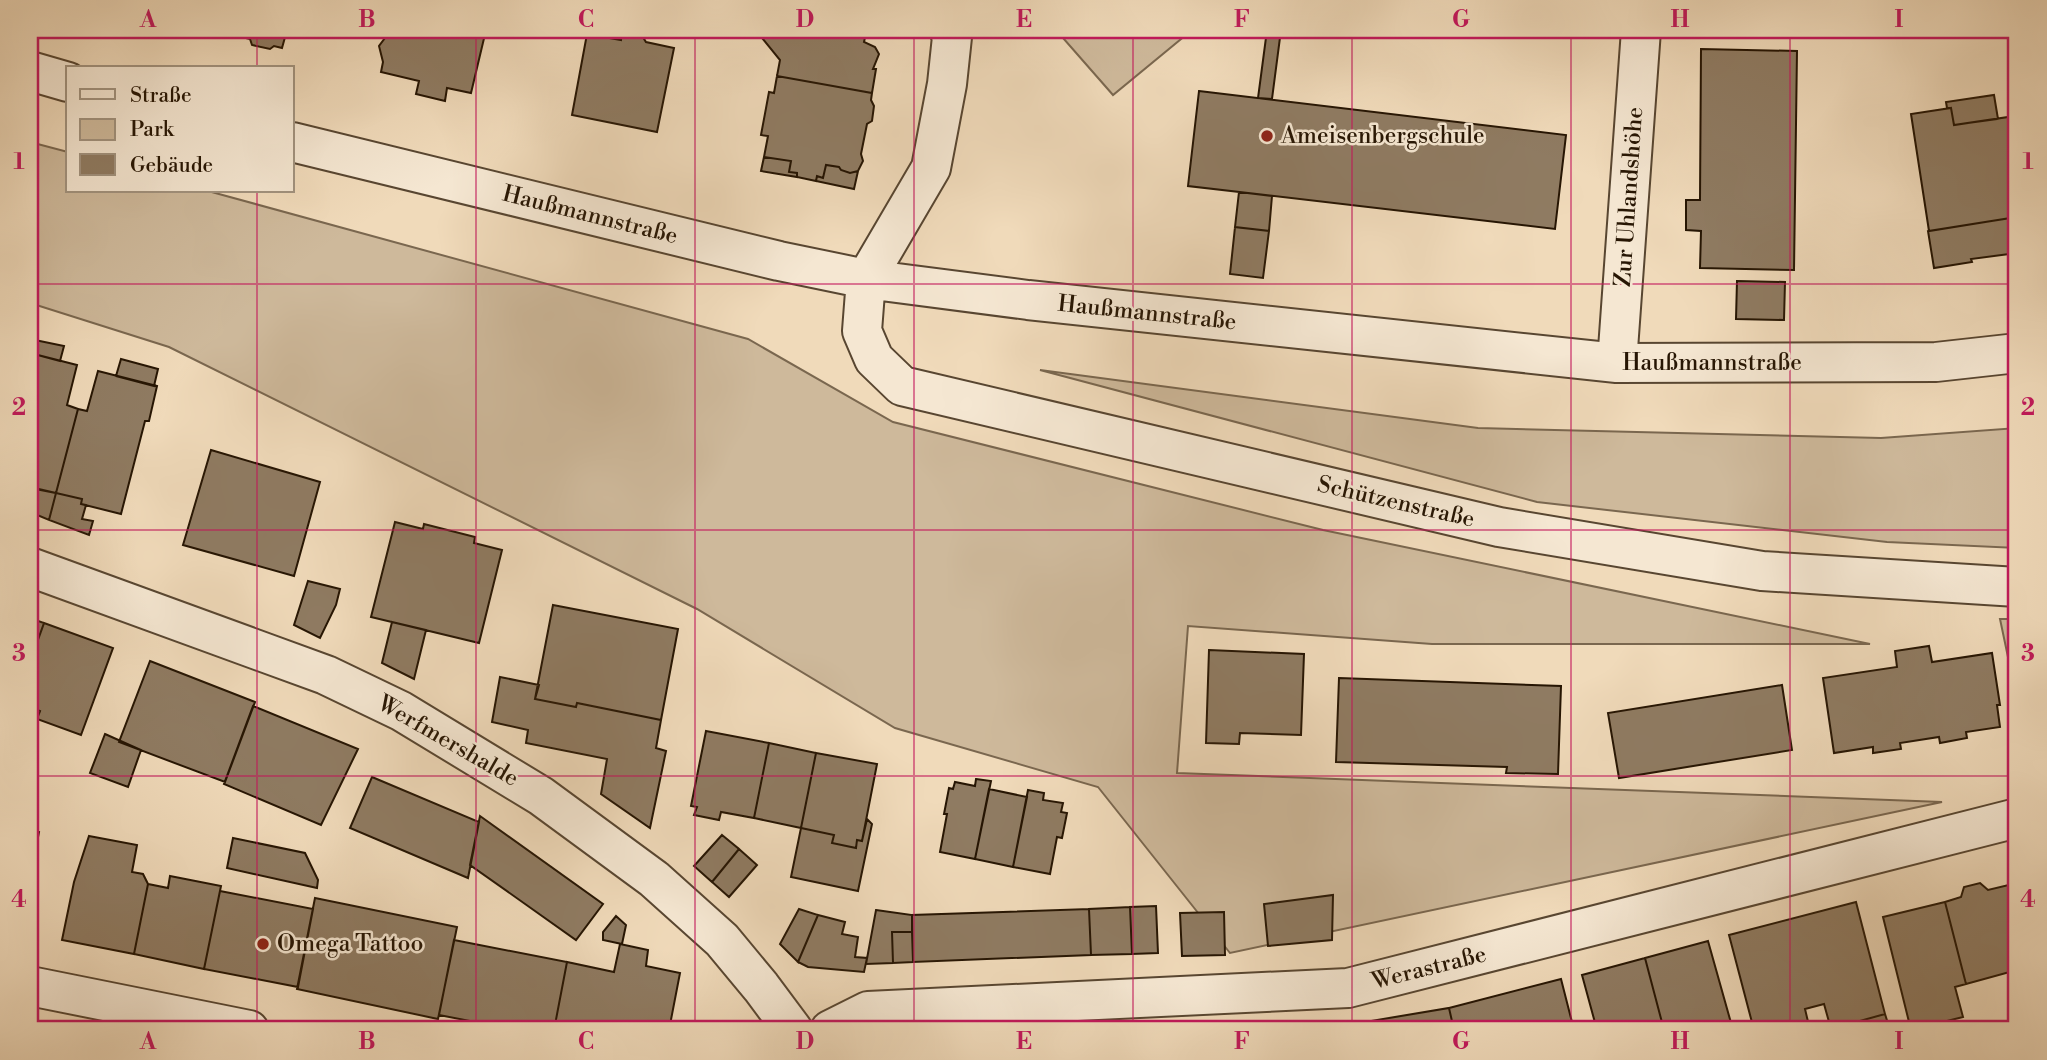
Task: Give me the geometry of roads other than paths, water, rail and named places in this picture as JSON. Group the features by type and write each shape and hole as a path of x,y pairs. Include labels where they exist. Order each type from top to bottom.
{"street":[{"path":"866,279 931,168 947,84 952,37 949,30"},
{"name":"Zur Uhlandshöhe","path":"1617,363 1641,30"},
{"path":"30,71 66,81"},
{"name":"Haußmannstraße","path":"294,142 765,258 866,279 1042,301 1617,363 1936,362 2017,353"},
{"name":"Schützenstraße","path":"866,279 862,331 874,359 902,386 1499,527 1762,571 2017,587"},
{"name":"Werfmershalde","path":"30,566 326,675 401,711 541,796 654,879 722,940 793,1030"},
{"name":"Werastraße","path":"830,1030 868,1011 1348,988 2017,818"},
{"path":"30,986 249,1030"}],"place":[{"name":"Ameisenbergschule","path":"1267,136"},
{"name":"Omega Tattoo","path":"263,944"}]}
